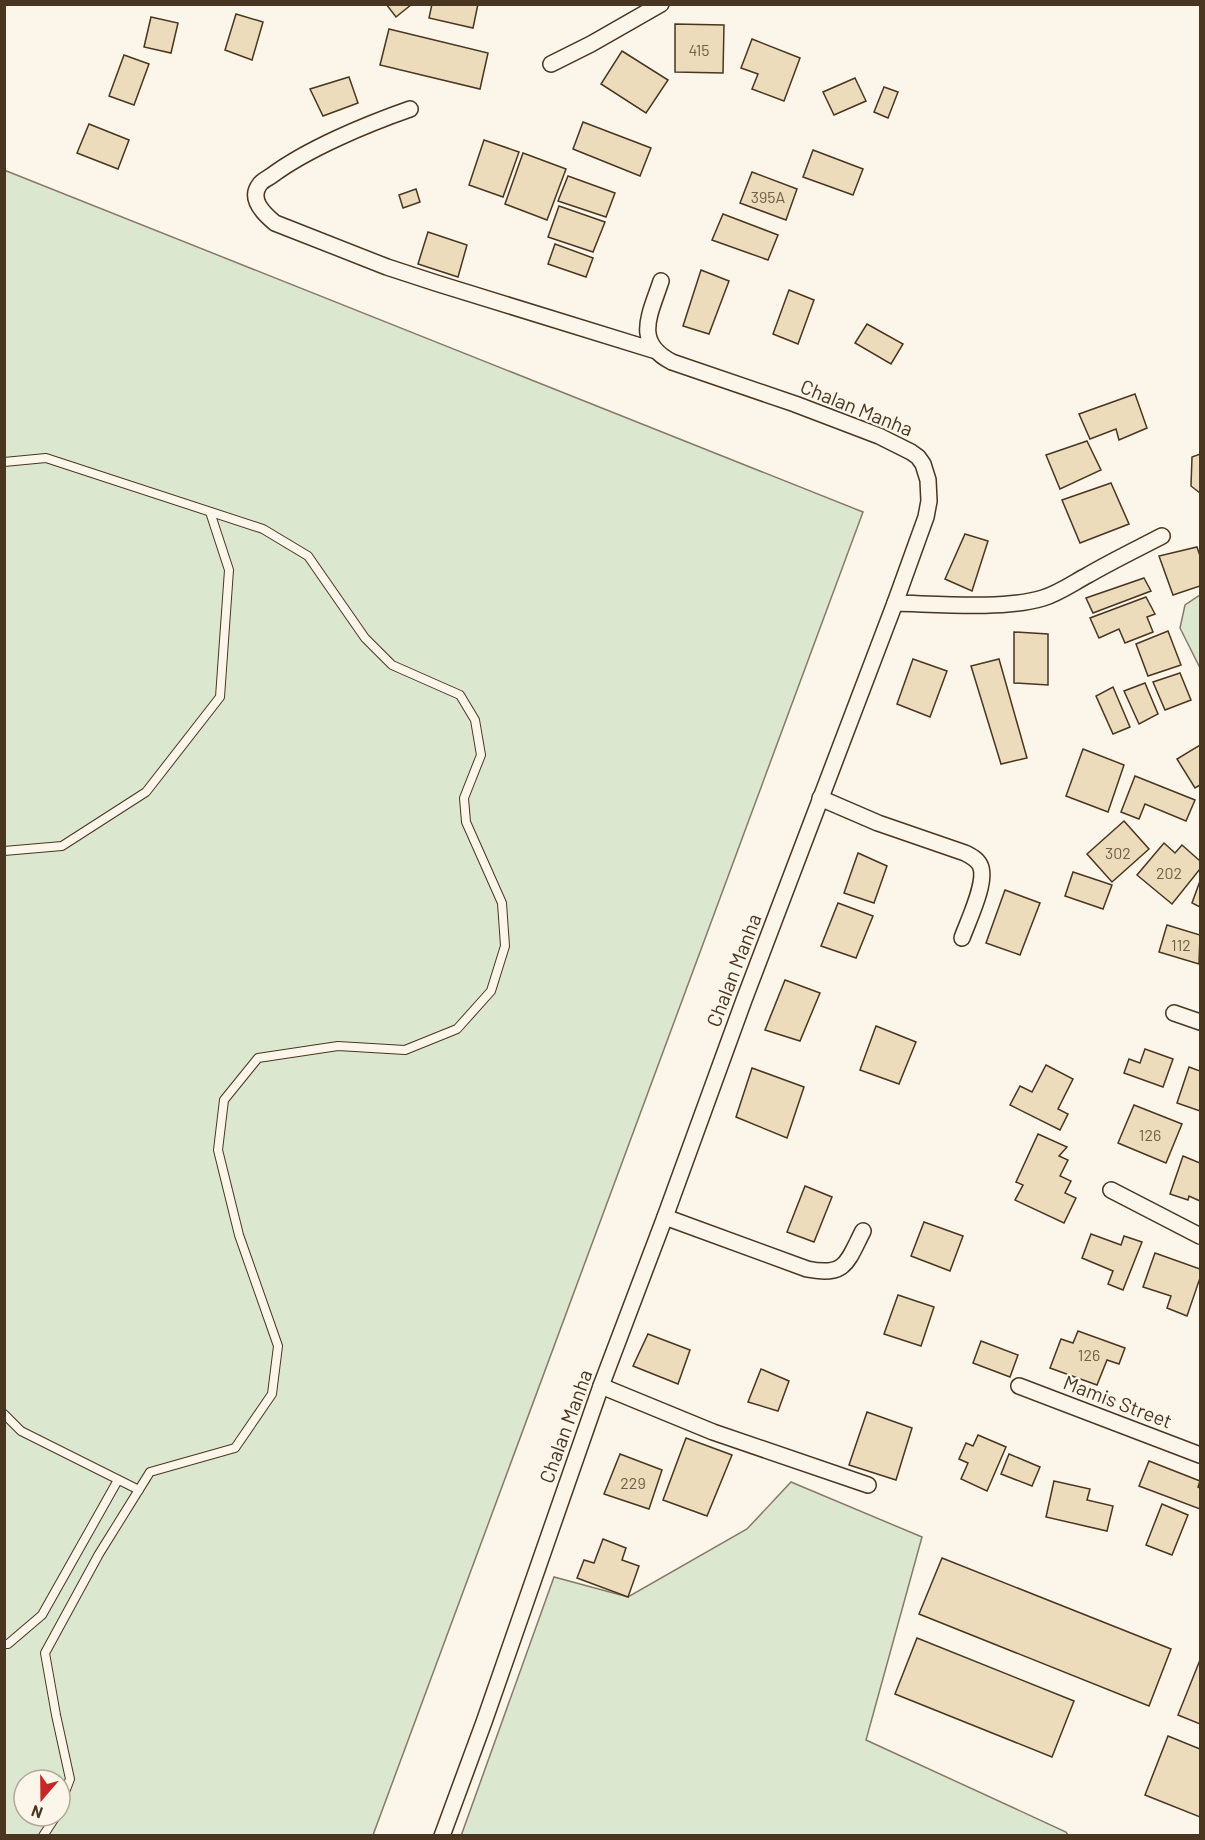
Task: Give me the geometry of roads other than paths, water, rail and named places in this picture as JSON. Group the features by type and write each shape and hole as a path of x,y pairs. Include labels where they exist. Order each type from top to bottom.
{"street":[{"path":"551,64 661,4"},
{"name":"Chalan Manha","path":"410,109 380,119 280,169 260,184 255,196 258,206 275,223 387,267 653,350 672,362 795,404 879,436 918,457 928,480 929,501 926,517 895,603 744,1000 601,1386 442,1836"},
{"path":"653,350 647,334 661,281"},
{"path":"895,603 996,603 1043,598 1162,537"},
{"path":"820,798 878,823 965,853 976,859 982,871 981,885 962,938"},
{"path":"1174,1012 1200,1022"},
{"path":"1111,1190 1200,1236"},
{"path":"665,1217 807,1269 822,1272 835,1272 843,1266 849,1259 862,1231"},
{"path":"601,1386 713,1432 868,1485"},
{"name":"Mamis Street","path":"1019,1386 1200,1455"}],"lane":[{"path":"4,462 46,458 263,529 308,556 365,638 392,665 460,695 475,720 481,755 464,798 466,822 502,903 505,946 491,991 457,1029 405,1050 338,1046 258,1058 224,1100 218,1150 238,1235 278,1346 272,1394 235,1448 150,1472 99,1554 45,1653 68,1768"},
{"path":"4,851 62,846 146,792 220,697 229,570 210,512"},
{"path":"4,1414 21,1431 139,1490"},
{"path":"4,1644 8,1644 42,1615 118,1480"}]}
